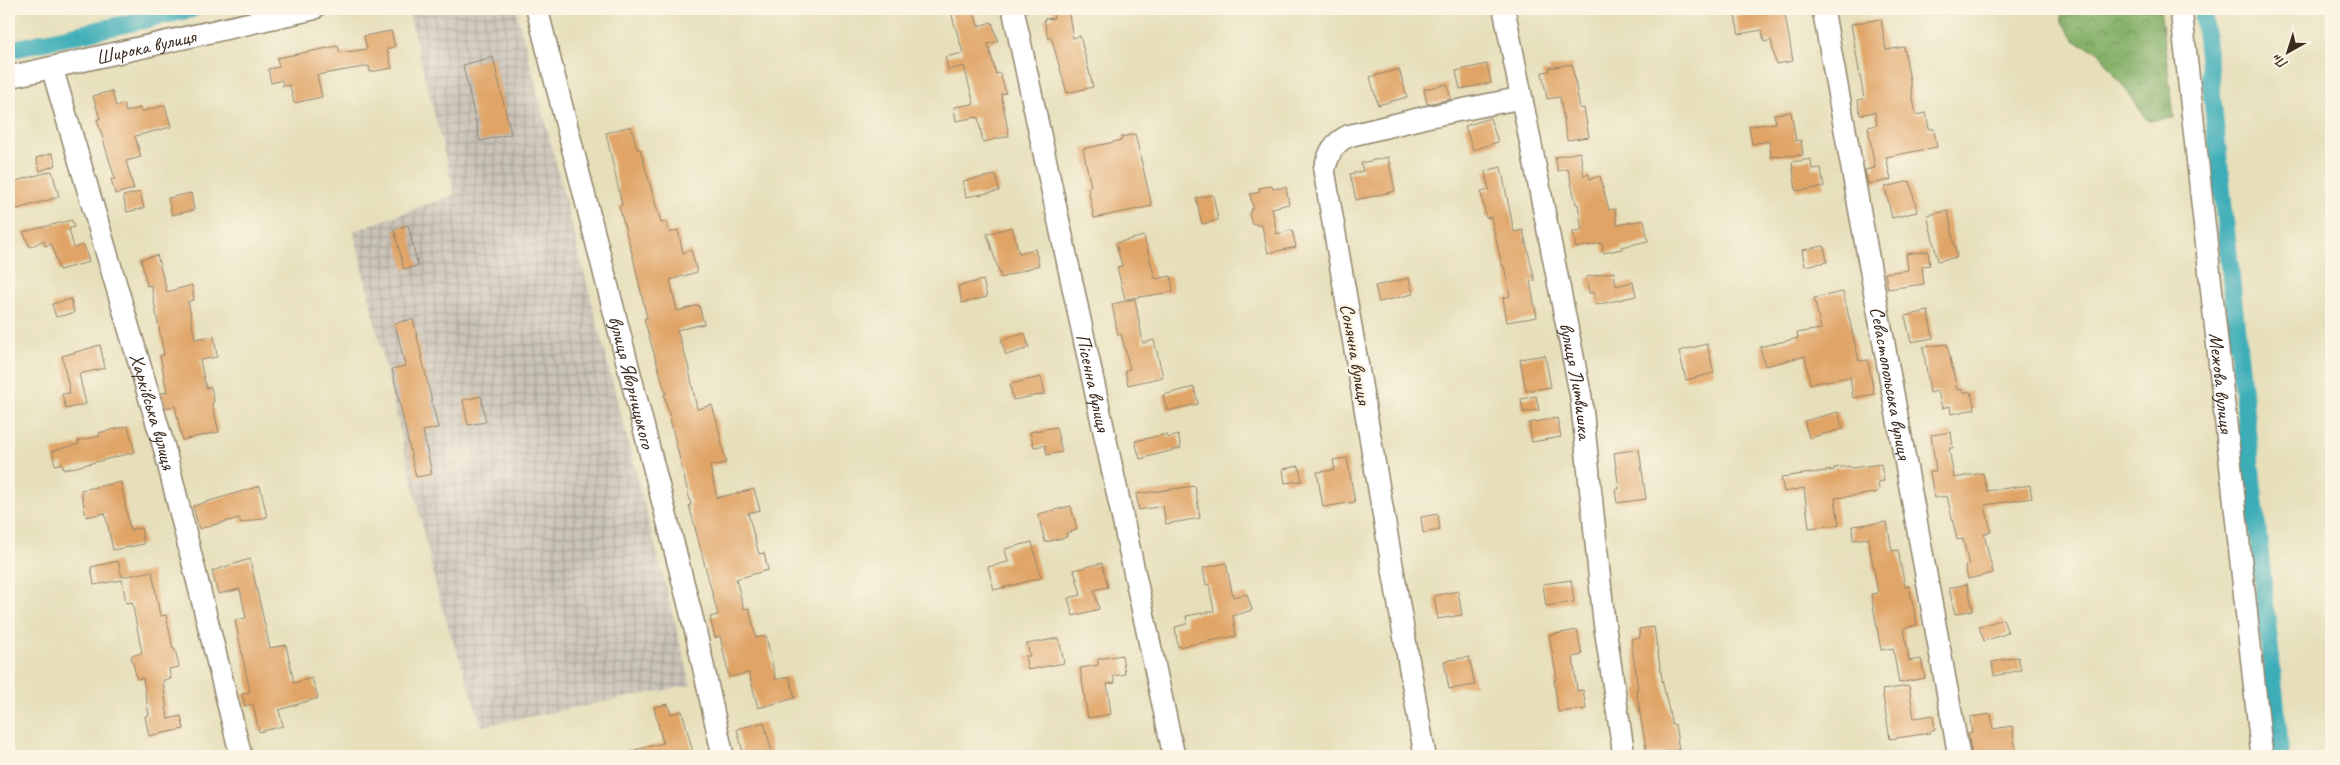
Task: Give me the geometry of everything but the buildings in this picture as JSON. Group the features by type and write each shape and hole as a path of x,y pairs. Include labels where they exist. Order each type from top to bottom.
{"street":[{"name":"Широка вулиця","path":"9,78 313,9"},
{"name":"вулиця Яворницького","path":"537,9 692,619 723,756"},
{"name":"Пісенна вулиця","path":"1013,9 1174,756"},
{"name":"вулиця Литвишка","path":"1504,9 1581,397 1604,621 1624,756"},
{"name":"Севастопольська вулиця","path":"1823,9 1959,756"},
{"name":"Межова вулиця","path":"2181,9 2262,756"},
{"name":"Харківська вулиця","path":"52,68 164,447 240,756"},
{"name":"Сонячна вулиця","path":"1425,756 1324,170 1333,146 1348,136 1426,117 1521,98"}],"shaded area":[{"path":"438,9 516,9 691,685 482,726 439,599 354,231 455,194 409,15"}],"green space":[{"path":"2061,9 2160,9 2174,118 2148,121 2099,52 2075,41 2062,22"}],"waterway":[{"path":"9,50 192,9"},
{"path":"2203,9 2281,756"}]}
